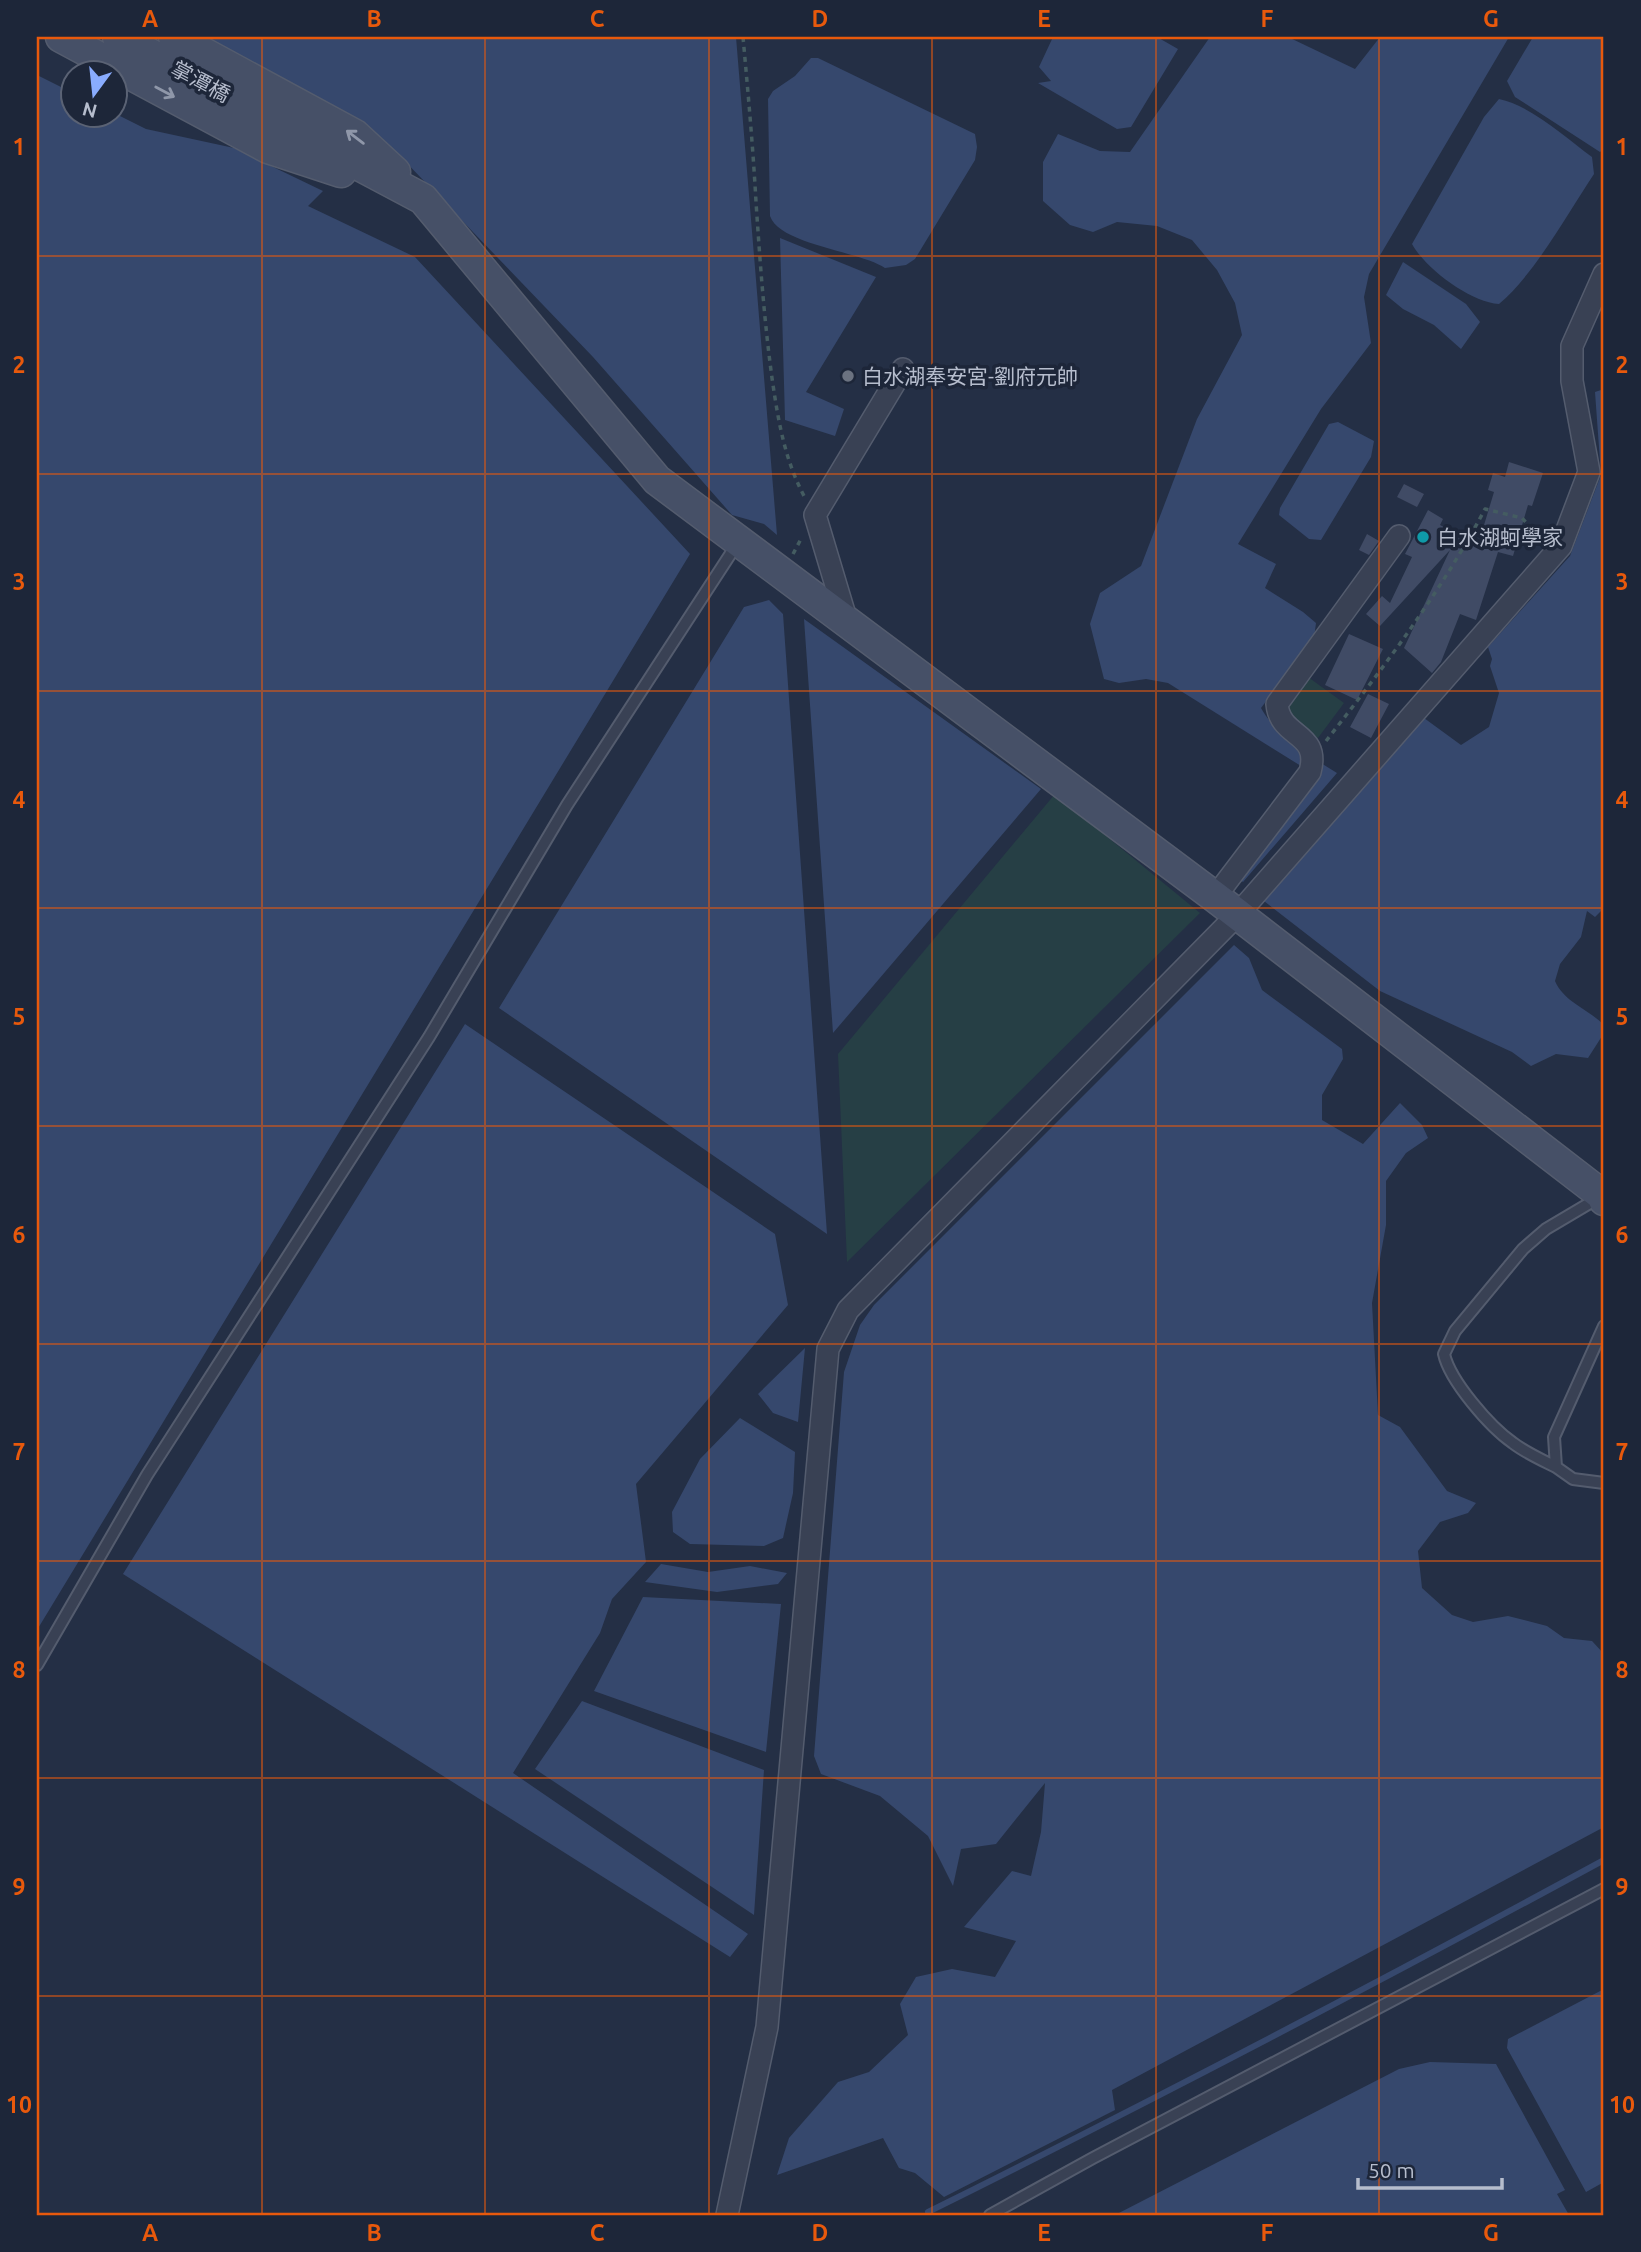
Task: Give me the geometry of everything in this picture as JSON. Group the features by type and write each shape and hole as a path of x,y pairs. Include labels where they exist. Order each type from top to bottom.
{"street":[{"path":"61,37 268,148 423,199"},
{"name":"掌潭橋","path":"118,37 423,199"},
{"path":"173,37 355,135 423,199 657,480 1226,905 1603,1198"},
{"path":"727,2215 767,2027 828,1349 848,1310 1561,546 1589,472 1572,381 1572,346 1604,274"},
{"path":"847,622 815,515 903,369"},
{"path":"1226,905 1312,764 1311,747 1287,726 1278,714 1277,704 1399,536"}],"lane":[{"path":"37,1665 146,1475 429,1037 567,805 738,542"},
{"path":"1603,1198 1546,1229 1523,1249 1455,1331 1444,1354 1453,1378 1497,1430 1514,1444 1573,1479 1604,1483"},
{"path":"1556,1467 1554,1437 1604,1326"},
{"path":"990,2215 1604,1889"}],"path":[{"path":"743,37 755,169 762,301 774,392 793,475 815,515 782,574"},
{"path":"1312,764 1404,640 1466,544 1485,509 1522,518 1530,527"}],"green space":[{"path":"1308,677 1344,703 1318,738 1297,722 1289,711 1293,698"},
{"path":"1055,794 1200,913 847,1262 838,1054"}],"water":[{"path":"197,37 736,37 777,535 764,524 732,515 593,357 400,156"},
{"path":"1053,37 1157,37 1178,49 1131,127 1117,129 1038,83 1051,81 1039,67"},
{"path":"1210,37 1288,37 1355,69 1380,37 1509,37 1369,274 1364,297 1371,343 1321,409 1238,544 1276,564 1265,588 1316,623 1314,638 1261,708 1285,737 1337,773 1243,882 1237,878 1317,776 1168,683 1146,679 1119,683 1104,679 1090,624 1100,593 1141,566 1197,419 1242,335 1235,303 1217,270 1192,240 1157,226 1117,222 1093,232 1070,225 1043,201 1043,162 1058,134 1100,151 1130,152"},
{"path":"1533,37 1604,37 1604,149 1600,152 1515,97 1507,81"},
{"path":"811,58 818,58 975,134 975,160 915,259 906,265 885,268 804,241 777,226 770,216 768,99 773,91 795,76"},
{"path":"37,75 60,86 60,130 130,130 130,121 146,129 234,148 323,191 308,206 415,257 690,554 37,1630"},
{"path":"1499,99 1511,102 1535,115 1592,157 1594,174 1538,260 1499,304 1475,297 1450,283 1427,264 1412,244 1484,117"},
{"path":"780,238 876,277 806,392 844,409 835,436 785,420"},
{"path":"1403,262 1466,304 1480,322 1461,349 1434,325 1403,309 1386,295"},
{"path":"1604,389 1604,908 1595,917 1587,911 1581,937 1560,964 1555,981 1570,1000 1604,1025 1604,1033 1588,1058 1556,1054 1531,1066 1512,1052 1380,991 1264,901 1424,718 1461,745 1489,727 1499,693 1490,666 1492,659 1488,647 1570,556 1601,475 1595,392"},
{"path":"1338,422 1374,441 1371,457 1321,540 1309,539 1279,515 1280,508 1329,424"},
{"path":"769,600 783,614 827,1234 499,1008 744,607"},
{"path":"804,619 1041,789 833,1033"},
{"path":"1234,945 1249,958 1262,990 1342,1049 1343,1059 1322,1095 1322,1120 1363,1144 1400,1103 1422,1125 1428,1138 1406,1153 1386,1181 1386,1225 1372,1303 1378,1415 1400,1427 1447,1491 1476,1503 1468,1513 1440,1522 1418,1551 1422,1588 1452,1615 1473,1622 1508,1616 1547,1626 1564,1638 1592,1641 1604,1654 1604,1827 1112,2090 1115,2110 944,2197 915,2173 899,2168 883,2138 777,2175 789,2138 838,2082 869,2072 908,2035 900,2004 916,1977 952,1969 995,1977 1016,1941 964,1927 1012,1871 1031,1876 1041,1832 1045,1783 996,1844 961,1849 953,1886 928,1836 880,1796 821,1774 814,1756 844,1372 860,1325 874,1305"},
{"path":"465,1024 775,1234 788,1305 636,1484 646,1562 612,1599 600,1633 513,1773 748,1934 730,1957 123,1574"},
{"path":"805,1348 798,1422 773,1413 758,1394"},
{"path":"740,1418 795,1452 793,1493 783,1538 764,1546 690,1544 673,1532 672,1512 700,1459"},
{"path":"661,1564 708,1572 750,1566 787,1573 778,1584 717,1592 645,1582"},
{"path":"643,1597 781,1604 766,1752 594,1691"},
{"path":"582,1701 764,1770 754,1915 535,1769"},
{"path":"1604,1989 1604,2182 1586,2192 1507,2048 1508,2039"},
{"path":"1430,2062 1496,2064 1565,2190 1557,2194 1569,2215 1115,2215 1399,2069"}],"building":[{"path":"1509,462 1543,473 1532,506 1528,505 1513,556 1498,552 1476,620 1460,614 1441,662 1432,673 1404,648 1450,550 1380,626 1366,614 1382,596 1390,603 1412,557 1405,554 1428,510 1443,519 1440,525 1478,545 1494,492 1488,490 1493,473 1505,477"},
{"path":"1404,484 1424,494 1417,507 1397,497"},
{"path":"1367,534 1379,541 1369,555 1359,550"},
{"path":"1349,634 1383,649 1357,700 1325,685"},
{"path":"1368,694 1389,704 1371,738 1350,727"}],"waterway":[{"path":"928,2212 1268,2039 1604,1860"}],"place":[{"name":"白水湖奉安宮-劉府元帥","path":"848,376"},
{"name":"白水湖蚵學家","path":"1423,537"}]}
